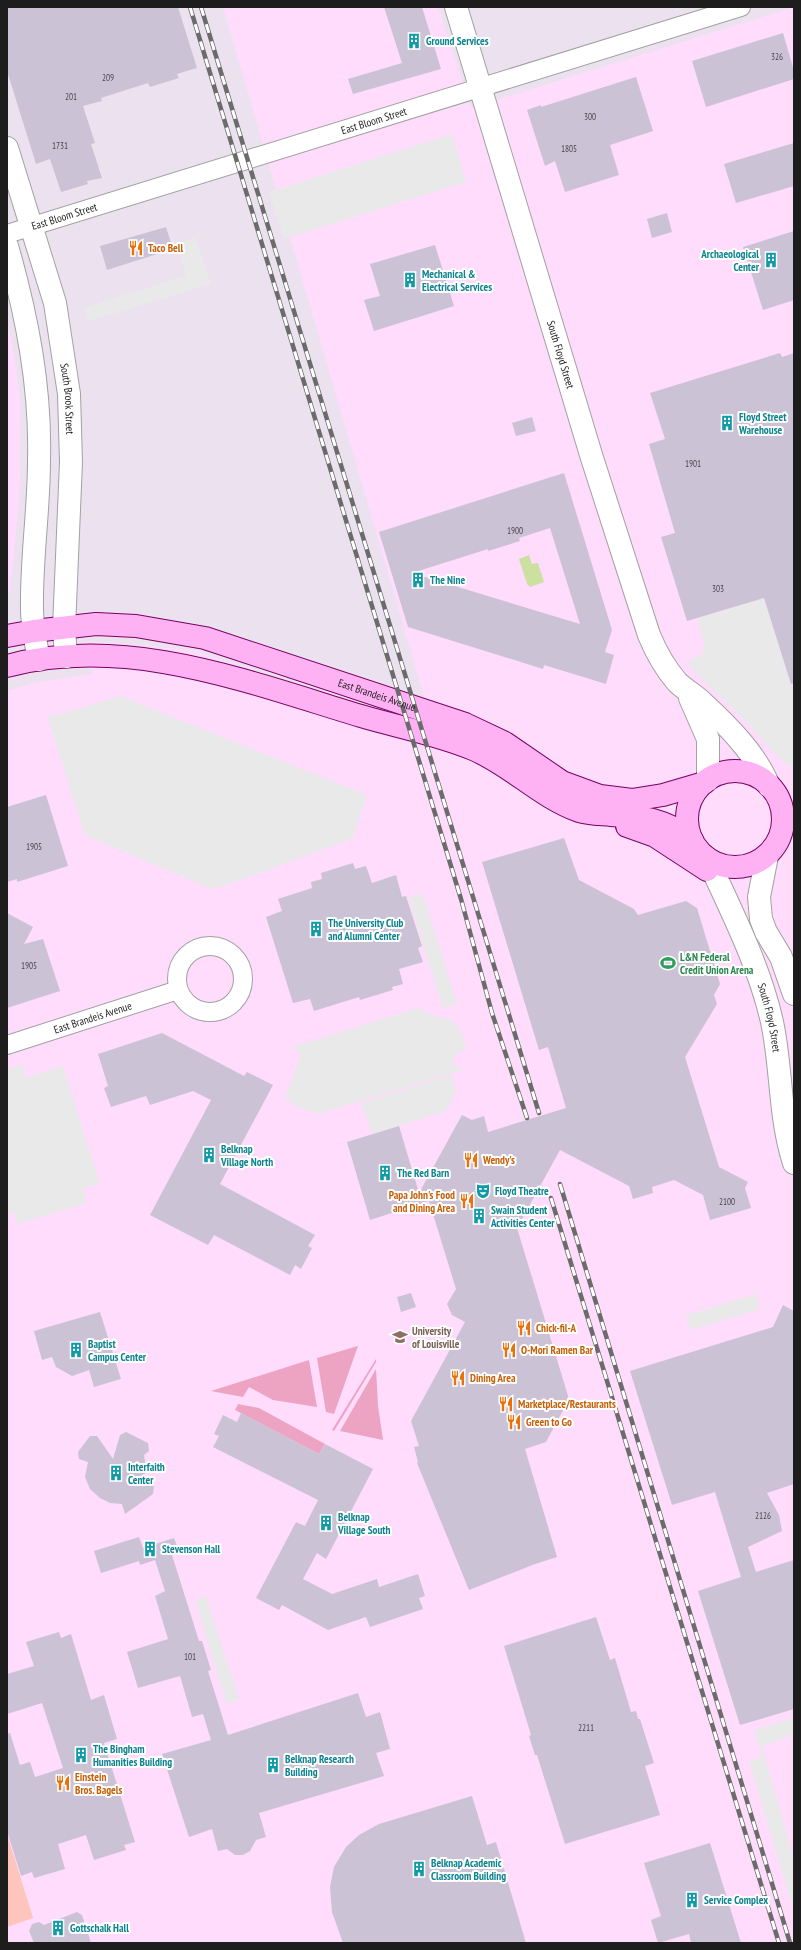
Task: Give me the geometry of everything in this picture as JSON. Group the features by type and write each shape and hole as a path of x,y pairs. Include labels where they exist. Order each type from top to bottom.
{"main road":[{"name":"East Brandeis Avenue","path":"7,636 34,631 96,624 136,626 205,638 465,724 505,743 562,782 600,796 632,800 663,794 706,782"},
{"name":"East Brandeis Avenue","path":"7,666 66,657 124,657 180,664 217,672 473,749 506,766 556,801 588,813 641,816 653,819 680,830 692,840"},
{"path":"770,852 781,833 783,816 779,800 779,790 758,777 736,771 722,773 706,782 693,798 687,816 688,829 692,840 707,858 726,866 737,867 758,862 770,852 794,837"},
{"path":"588,813 655,836 703,866 716,879"}],"street":[{"name":"South Floyd Street","path":"456,7 592,458 649,635 660,658 677,681 687,691 702,702 748,750 765,775 779,790"},
{"name":"East Bloom Street","path":"7,234 741,7"},
{"name":"South Brook Street","path":"7,148 55,303 69,394 71,462 64,628 66,657"},
{"path":"7,246 25,311 33,353 39,407 40,461 32,609 39,660"},
{"name":"South Floyd Street","path":"687,691 708,739 710,754 706,782"},
{"path":"770,852 759,897 761,919 766,932 782,962 794,994"},
{"name":"South Floyd Street","path":"707,858 765,996 772,1022 777,1052 784,1118 794,1163"},
{"name":"East Brandeis Avenue","path":"7,1045 178,990"}],"shaded area":[{"name":"University of Louisville","path":"223,7 438,7 471,108 794,7 794,1943 7,1943 7,691 37,682 93,674 83,641 193,650 294,685 350,700 434,731"},
{"path":"452,134 466,182 284,239 269,192"},
{"path":"195,238 211,284 88,321 84,308 186,276 177,244"},
{"path":"7,320 16,366 20,400 20,464 19,500 12,574 10,590 7,598"},
{"path":"529,555 532,564 538,563 544,582 530,587 527,584 519,559"},
{"path":"764,598 794,694 794,767 787,764 775,754 748,724 694,671 687,662 702,654 705,646 697,619"},
{"path":"120,696 367,795 353,838 241,880 211,889 85,835 47,716 58,715"},
{"path":"423,894 457,1004 443,1008 408,897"},
{"path":"419,1008 433,1016 450,1019 457,1026 462,1034 466,1049 459,1052 451,1062 463,1070 318,1114 296,1106 285,1099 301,1054 292,1047"},
{"path":"22,1064 26,1078 63,1066 100,1184 83,1188 87,1203 17,1224 14,1212 7,1213 7,1069"},
{"path":"452,1075 456,1093 446,1111 372,1134 361,1103"},
{"path":"756,1294 760,1309 691,1330 686,1315"},
{"path":"358,1346 334,1414 326,1412 317,1358"},
{"path":"376,1359 376,1362 334,1431 332,1430"},
{"path":"309,1360 317,1407 273,1400 249,1387 243,1397 211,1391"},
{"path":"376,1369 378,1406 383,1440 340,1431"},
{"path":"238,1404 259,1408 325,1444 319,1454 235,1410"},
{"path":"206,1596 239,1700 226,1703 195,1600"},
{"path":"794,1718 794,1735 762,1746 794,1860 794,1905 792,1905 749,1761 762,1757 754,1730"},
{"path":"7,1834 33,1918 7,1927"}],"building":[{"path":"7,7 178,7 197,68 177,74 179,78 150,87 148,83 101,98 102,101 83,106 95,143 91,144 102,178 87,181 88,184 61,192 50,159 36,164 7,71"},
{"name":"Ground Services","path":"384,7 422,7 441,69 353,94 348,79 402,63"},
{"path":"783,33 794,71 794,79 706,107 692,61"},
{"path":"636,77 653,131 610,145 619,175 565,192 555,161 545,166 527,110"},
{"path":"794,143 794,186 736,203 724,164"},
{"path":"667,213 672,232 652,238 647,219"},
{"name":"Taco Bell","path":"166,227 173,249 107,270 100,246"},
{"name":"Archaeological Center","path":"794,231 794,300 763,310 743,247"},
{"name":"Mechanical & Electrical Services","path":"435,245 454,306 374,331 364,300 380,296 370,264"},
{"path":"780,353 782,357 794,353 794,683 791,684 764,598 687,621 661,537 675,533 649,444 665,439 650,393"},
{"path":"532,417 536,431 516,436 512,423"},
{"name":"The Nine","path":"564,473 612,630 605,652 614,655 606,684 544,665 543,669 408,627 379,532","holes":["550,528 580,624 412,573 488,549 488,551 520,541 519,538"]},
{"path":"46,795 68,866 17,882 17,879 7,882 7,807"},
{"name":"Swain Student Activities Center","path":"564,838 579,880 634,909 638,915 686,901 697,908 720,984 714,995 717,1004 685,1057 719,1167 748,1182 745,1188 751,1208 710,1220 703,1195 674,1180 652,1187 653,1193 633,1199 629,1186 560,1150 517,1228 569,1399 546,1442 525,1449 557,1557 469,1590 417,1463 414,1447 419,1446 411,1421 465,1322 452,1315 447,1304 456,1289 429,1201 370,1220 347,1142 399,1126 419,1193 462,1115 472,1120 484,1116 488,1132 566,1108 548,1047 539,1050 482,862"},
{"name":"The University Club and Alumni Center","path":"353,863 355,869 366,866 372,883 396,875 402,897 406,896 422,946 418,948 423,962 399,969 403,984 392,987 393,990 360,1000 359,997 314,1011 310,999 293,1003 266,917 282,911 278,899 312,888 311,882 322,879 321,873"},
{"path":"7,913 33,927 24,944 43,939 60,991 7,1008"},
{"name":"Belknap Village North","path":"162,1033 244,1076 247,1072 273,1085 220,1184 315,1235 308,1246 312,1248 301,1269 295,1265 290,1275 214,1235 208,1245 150,1215 211,1100 193,1091 150,1105 146,1096 111,1107 104,1088 108,1086 98,1054"},
{"path":"411,1293 416,1307 401,1312 397,1297"},
{"path":"783,1305 794,1311 794,1484 767,1493 779,1515 782,1531 748,1547 756,1572 794,1560 794,1709 740,1725 698,1591 741,1577 715,1492 672,1505 630,1371 773,1327"},
{"name":"Baptist Campus Center","path":"100,1312 121,1379 94,1387 89,1370 72,1376 56,1367 52,1357 42,1360 34,1331"},
{"name":"Belknap Village South","path":"241,1413 319,1454 325,1444 373,1469 326,1559 317,1553 303,1579 332,1594 377,1579 379,1587 418,1574 425,1596 419,1598 423,1609 370,1627 366,1617 328,1630 282,1605 279,1610 256,1598 296,1522 305,1526 318,1500 213,1447 219,1436 214,1434 223,1415 237,1422"},
{"name":"Interfaith Center","path":"126,1432 148,1443 149,1451 144,1455 146,1468 144,1479 154,1486 153,1494 125,1514 122,1504 110,1503 100,1498 90,1489 85,1477 88,1462 79,1459 78,1452 90,1436 97,1436 113,1459 120,1435"},
{"name":"Belknap Research Building","path":"139,1537 143,1548 174,1538 179,1552 172,1555 199,1641 202,1641 211,1670 208,1671 228,1735 358,1693 366,1717 380,1712 390,1749 376,1753 384,1776 259,1813 266,1837 256,1840 250,1851 243,1855 235,1855 227,1849 218,1851 212,1829 189,1837 162,1754 211,1740 203,1714 192,1717 180,1676 138,1688 127,1652 168,1639 155,1596 165,1591 155,1560 140,1565 139,1561 101,1573 94,1551"},
{"path":"596,1617 610,1660 615,1658 631,1712 636,1711 638,1719 640,1719 654,1763 645,1766 660,1815 565,1844 537,1755 535,1755 529,1736 531,1735 504,1646"},
{"name":"The Bingham Humanities Building","path":"59,1632 61,1638 71,1634 91,1700 104,1695 117,1739 104,1743 135,1842 124,1845 126,1850 94,1860 86,1835 58,1844 65,1869 34,1878 32,1872 21,1876 7,1831 7,1734 10,1733 20,1765 30,1762 35,1777 63,1768 42,1703 7,1714 7,1674 34,1666 26,1642"},
{"name":"Belknap Academic Classroom Building","path":"472,1796 487,1845 496,1842 526,1943 343,1943 332,1912 330,1887 334,1867 346,1847 359,1835 379,1824"},
{"name":"Service Complex","path":"710,1843 741,1943 691,1943 689,1934 658,1943 651,1920 661,1916 644,1863"},
{"name":"Gottschalk Hall","path":"77,1912 82,1915 91,1943 34,1943 29,1931 32,1924 39,1922 44,1925"}],"railway":[{"path":"190,7 461,899 492,1013 527,1118"},
{"path":"201,7 539,1113"},
{"path":"560,1184 790,1943"},
{"path":"551,1198 779,1943"}],"place":[{"name":"Ground Services","path":"414,41"},
{"name":"Taco Bell","path":"136,248"},
{"name":"Archaeological Center","path":"771,260"},
{"name":"Mechanical & Electrical Services","path":"410,280"},
{"name":"Floyd Street Warehouse","path":"727,423"},
{"name":"The Nine","path":"418,580"},
{"name":"The University Club and Alumni Center","path":"316,929"},
{"name":"L&N Federal Credit Union Arena","path":"668,963"},
{"name":"Belknap Village North","path":"209,1155"},
{"name":"Wendy's","path":"471,1160"},
{"name":"The Red Barn","path":"385,1173"},
{"name":"Floyd Theatre","path":"483,1191"},
{"name":"Papa John's Food and Dining Area","path":"467,1201"},
{"name":"Swain Student Activities Center","path":"479,1216"},
{"name":"Chick-fil-A","path":"524,1328"},
{"name":"University of Louisville","path":"400,1337"},
{"name":"Baptist Campus Center","path":"76,1350"},
{"name":"O-Mori Ramen Bar","path":"509,1350"},
{"name":"Dining Area","path":"458,1378"},
{"name":"Marketplace/Restaurants","path":"506,1404"},
{"name":"Green to Go","path":"514,1422"},
{"name":"Interfaith Center","path":"116,1473"},
{"name":"Belknap Village South","path":"326,1523"},
{"name":"Stevenson Hall","path":"150,1549"},
{"name":"The Bingham Humanities Building","path":"81,1755"},
{"name":"Belknap Research Building","path":"273,1765"},
{"name":"Einstein Bros. Bagels","path":"63,1783"},
{"name":"Belknap Academic Classroom Building","path":"419,1869"},
{"name":"Service Complex","path":"692,1900"},
{"name":"Gottschalk Hall","path":"58,1928"}]}
